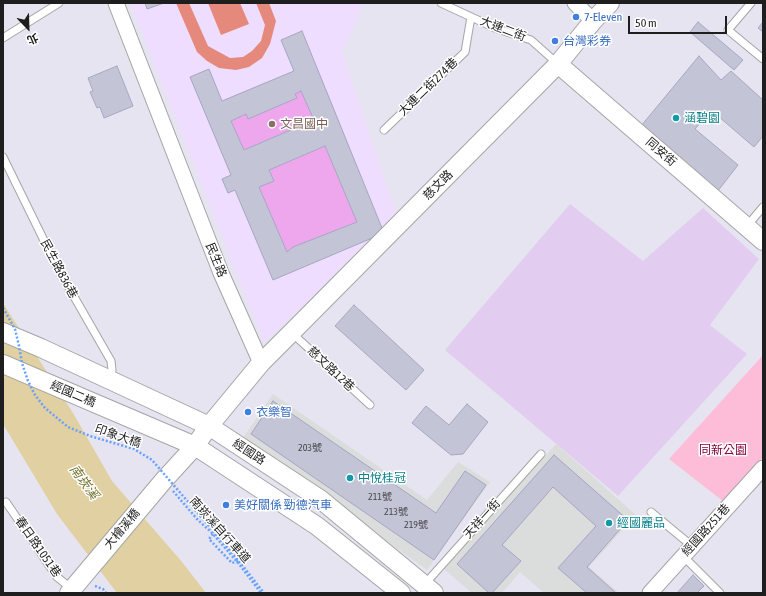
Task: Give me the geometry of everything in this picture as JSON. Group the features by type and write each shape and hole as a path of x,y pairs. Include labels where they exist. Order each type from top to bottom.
{"street":[{"name":"民生路","path":"116,3 221,272 260,363"},
{"path":"575,3 592,21"},
{"name":"慈文路","path":"260,363 558,64 592,21 610,3"},
{"name":"同安街","path":"558,64 763,241"},
{"name":"經國路","path":"3,332 41,348 209,426 320,499 429,589"},
{"path":"160,484 195,446 209,426 260,363"},
{"name":"經國二橋","path":"3,364 143,424"},
{"name":"經國路","path":"143,424 195,446 317,526 401,593"},
{"name":"經國路251巷","path":"650,593 763,468"},
{"name":"大檜溪橋","path":"71,591 160,484"}],"lane":[{"path":"3,38 59,3"},
{"name":"大連二街","path":"441,3 495,28 530,40 558,64"},
{"path":"751,3 728,30 763,59"},
{"name":"大連二街274巷","path":"384,130 465,52 471,17"},
{"name":"民生路836巷","path":"3,157 57,267 111,361 112,370 110,380"},
{"path":"747,226 763,207"},
{"name":"慈文路12巷","path":"291,333 370,405"},
{"name":"天祥一街","path":"429,589 541,454"},
{"name":"春日路1051巷","path":"6,502 58,577 71,591"},
{"path":"651,512 687,551 720,593"}],"path":[{"name":"印象大橋","path":"3,308 15,328 22,363 28,382 35,395 45,408 68,427 90,436 134,449 152,460 239,561 262,593"},
{"name":"南崁溪自行車道","path":"160,484 213,534 262,593"},
{"path":"213,534 209,539 232,563 239,561"}],"shaded area":[{"name":"文昌國中","path":"130,3 364,3 342,52 398,220 264,342"},
{"path":"176,3 189,3 208,46 230,58 243,57 252,51 261,41 265,25 256,3 269,3 276,21 270,44 262,58 249,67 236,70 219,68 207,61 197,52"},
{"path":"208,3 240,3 249,24 221,35"},
{"path":"301,91 314,120 244,150 231,121 246,114 248,119 297,98 295,94"},
{"path":"325,146 357,222 293,247 287,252 259,187 274,181 269,170"},
{"path":"570,204 643,261 703,208 759,259 710,325 747,354 618,496 445,350"},
{"name":"中悅桂冠","path":"273,394 427,500 458,462 490,482 427,570 243,438"},
{"name":"經國麗品","path":"556,444 636,515 589,567 619,593 544,593 520,572 502,593 472,593 444,569"}],"green space":[{"name":"同新公園","path":"763,355 763,457 724,502 669,459"}],"water":[{"name":"南崁溪","path":"3,303 73,413 112,481 182,562 206,593 117,593 57,514 3,424"}],"building":[{"path":"145,3 164,3 147,9"},
{"path":"698,22 743,60 734,70 690,32"},
{"path":"763,22 763,32 758,28"},
{"path":"302,31 384,233 273,280 235,190 228,193 222,179 231,175 190,77 209,69 222,101 294,71 281,40","holes":["301,91 314,120 244,150 231,121 246,114 248,119 297,98 295,94","325,146 357,222 293,247 287,252 259,187 274,181 269,170"]},
{"name":"涵碧園","path":"699,56 721,80 731,71 763,100 763,136 754,147 711,110 695,129 738,165 717,192 641,126"},
{"path":"117,66 133,106 104,118 100,107 97,108 90,92 93,91 88,78"},
{"path":"354,305 424,370 406,390 335,326"},
{"name":"中悅桂冠","path":"273,401 436,513 465,471 486,485 434,560 251,434"},
{"path":"467,404 488,422 463,454 451,455 412,423 426,406 449,425"},
{"name":"經國麗品","path":"554,455 628,520 587,567 616,593 587,593 558,568 596,526 553,487 502,545 521,561 492,593 489,593 457,564"},
{"path":"693,575 704,586 697,593 677,593"}],"place":[{"name":"7-Eleven","path":"576,17"},
{"name":"台灣彩券","path":"555,41"},
{"name":"涵碧園","path":"676,118"},
{"name":"文昌國中","path":"272,124"},
{"name":"衣樂智","path":"248,412"},
{"name":"中悅桂冠","path":"350,478"},
{"name":"美好關係 勁德汽車","path":"226,505"},
{"name":"經國麗品","path":"609,523"}]}
